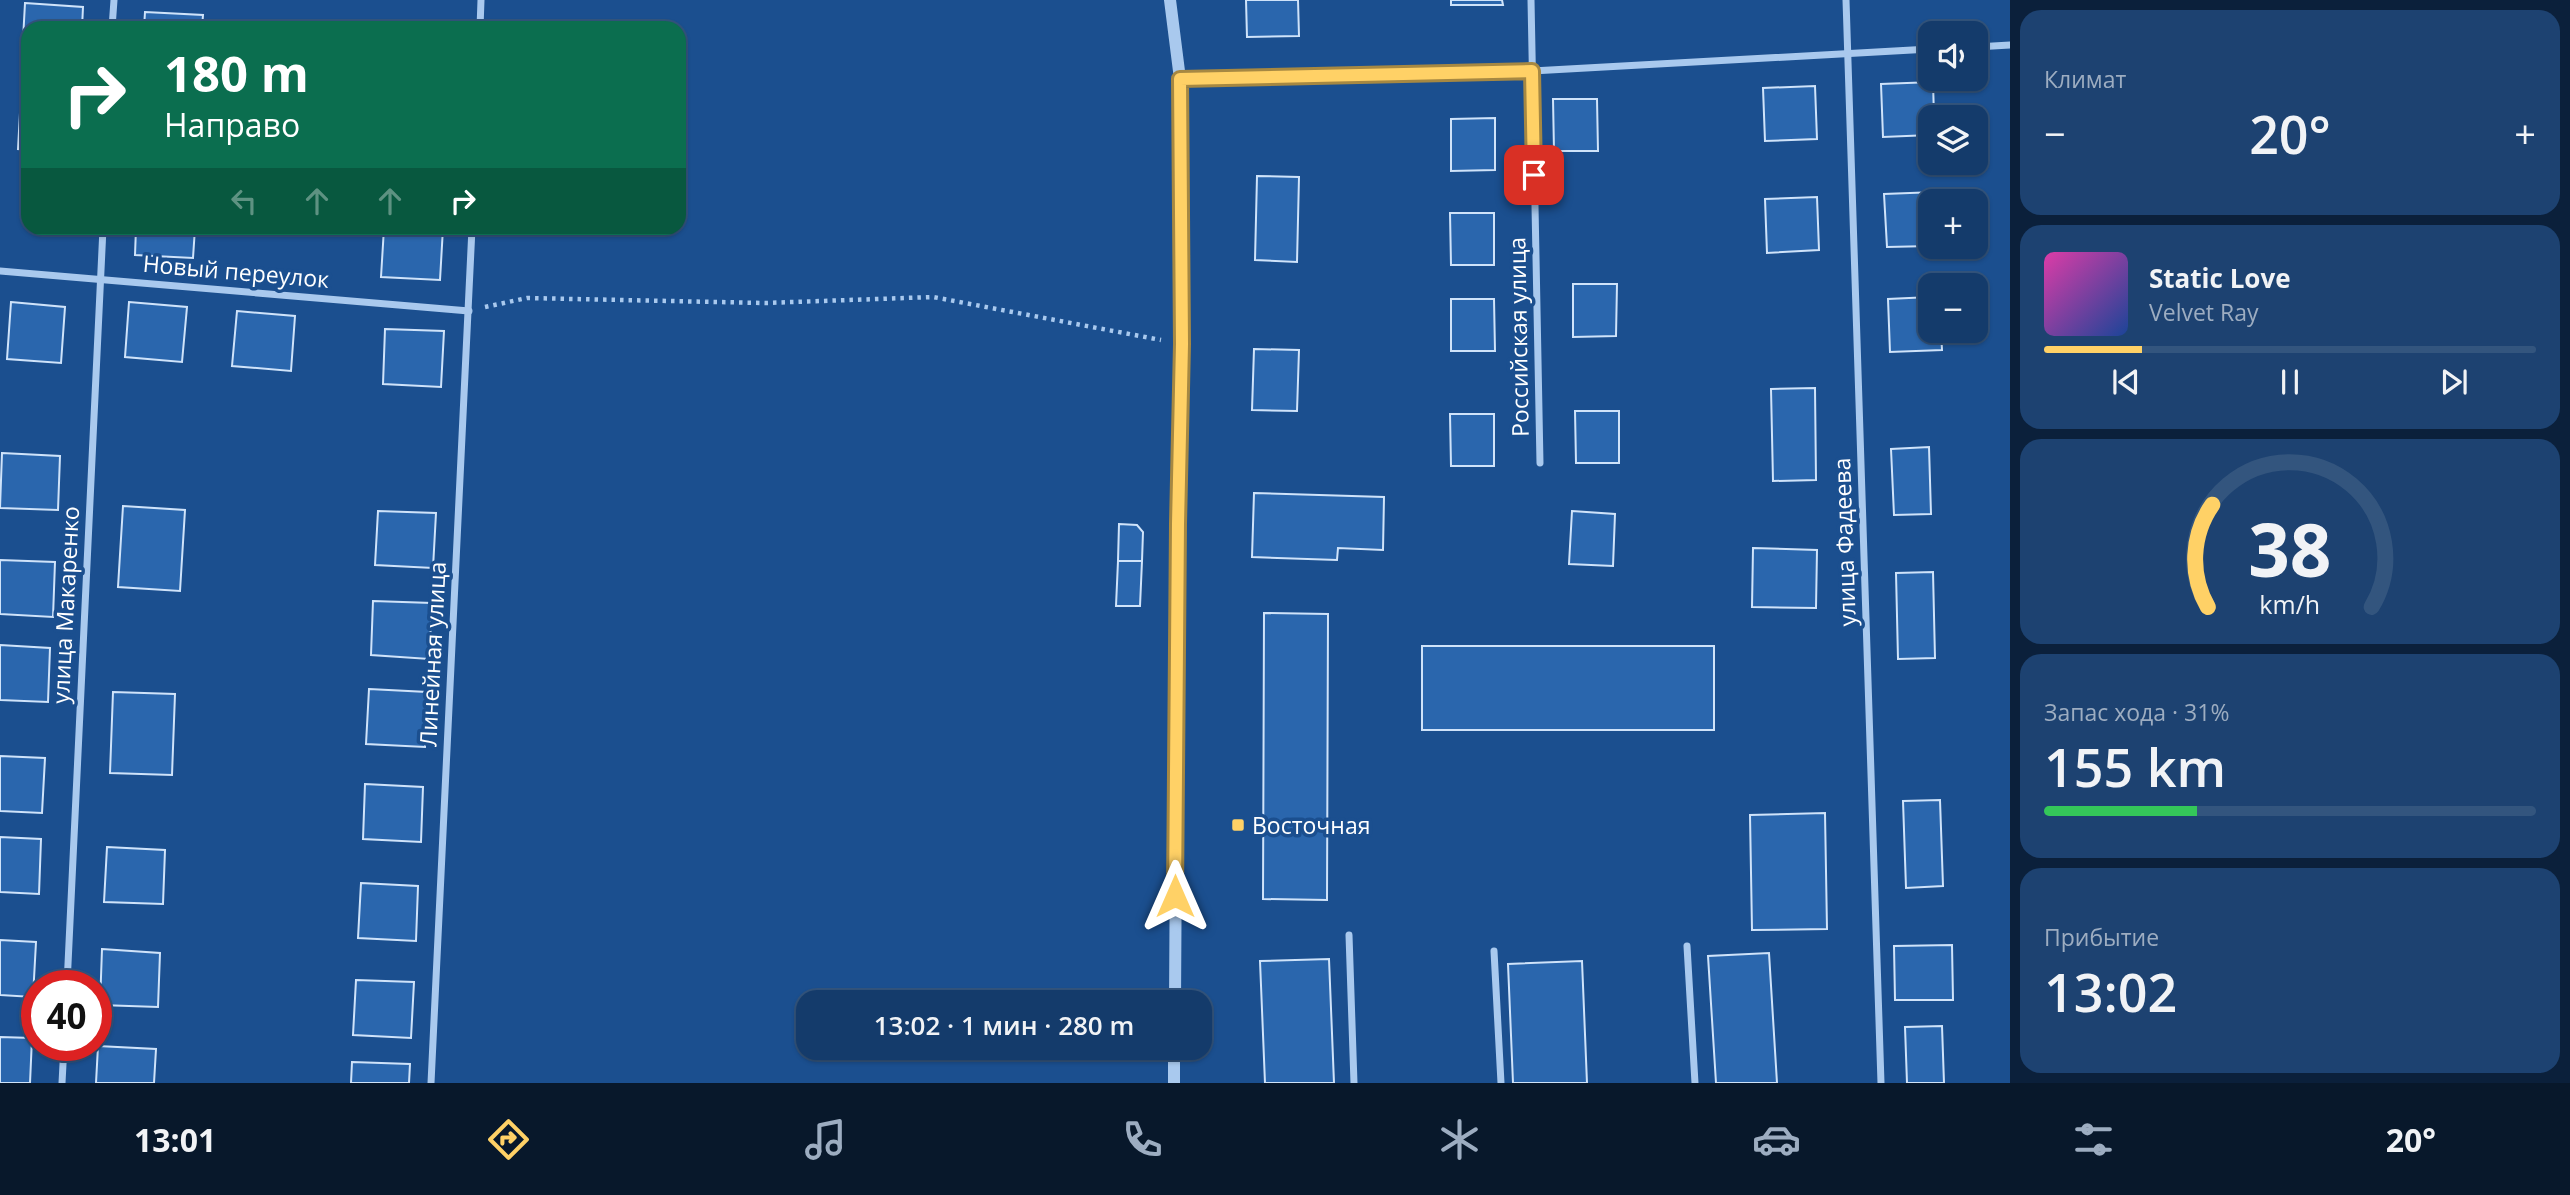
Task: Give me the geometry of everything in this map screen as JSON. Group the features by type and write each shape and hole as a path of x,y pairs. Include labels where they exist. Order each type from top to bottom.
{"street":[{"path":"112,21 114,0"},
{"path":"480,21 481,0"},
{"path":"1170,0 1180,79 1182,344 1175,990"},
{"name":"Российская улица","path":"1531,0 1540,463"},
{"name":"улица Фадеева","path":"1846,0 1881,1083"},
{"path":"1988,47 2010,46"},
{"path":"1180,79 1532,71 1918,49"},
{"name":"улица Макаренко","path":"68,970 103,235"},
{"name":"Линейная улица","path":"431,1083 472,235"},
{"name":"Новый переулок","path":"0,271 468,311"},
{"path":"1349,935 1354,1083"},
{"path":"1687,946 1695,1083"},
{"path":"1494,951 1501,1083"},
{"path":"1174,1060 1174,1083"},
{"path":"62,1083 63,1061"}],"path":[{"path":"468,311 527,298 765,303 933,297 1182,344"}],"building":[{"path":"1246,0 1298,0 1299,36 1247,37"},
{"path":"1451,0 1502,0 1503,5 1451,5"},
{"path":"25,3 83,7 82,21 24,21"},
{"path":"145,12 203,15 203,21 144,21"},
{"path":"1918,83 1918,91 1933,91 1934,105 1918,105 1918,136 1883,137 1881,84"},
{"path":"1815,86 1817,139 1765,141 1763,88"},
{"path":"21,95 21,149 18,149"},
{"path":"1553,99 1597,99 1598,151 1554,151"},
{"path":"1495,118 1495,170 1451,171 1451,119"},
{"path":"1257,176 1299,177 1297,262 1255,260"},
{"path":"1918,193 1918,246 1887,247 1884,194"},
{"path":"1817,197 1819,250 1767,253 1765,199"},
{"path":"1450,213 1494,213 1494,265 1451,265"},
{"path":"136,235 195,235 193,258 135,255"},
{"path":"384,235 443,235 440,280 381,277"},
{"path":"1573,284 1617,284 1616,336 1573,337"},
{"path":"1918,298 1918,343 1942,343 1942,350 1890,352 1888,299"},
{"path":"1451,299 1494,299 1495,351 1451,351"},
{"path":"11,302 65,307 61,363 7,359"},
{"path":"129,302 187,307 182,362 125,357"},
{"path":"237,311 295,316 291,371 232,366"},
{"path":"385,329 444,331 441,387 383,384"},
{"path":"1254,349 1299,350 1297,411 1252,410"},
{"path":"1815,388 1816,480 1773,481 1771,389"},
{"path":"1575,411 1619,411 1619,463 1576,463"},
{"path":"1450,414 1494,414 1494,466 1451,466"},
{"path":"1929,447 1931,514 1894,515 1891,449"},
{"path":"2,453 60,456 58,510 0,508"},
{"path":"1254,493 1384,497 1383,550 1338,548 1337,560 1252,557"},
{"path":"123,506 185,510 180,591 118,587"},
{"path":"378,511 436,513 433,568 375,565"},
{"path":"1572,511 1615,514 1613,566 1569,564"},
{"path":"1119,524 1137,525 1143,532 1142,561 1118,561"},
{"path":"1753,548 1817,550 1816,608 1752,607"},
{"path":"0,560 55,562 53,617 0,614"},
{"path":"1118,561 1142,561 1140,606 1116,606"},
{"path":"1933,572 1935,658 1898,659 1896,573"},
{"path":"373,601 432,603 429,659 371,655"},
{"path":"1264,613 1328,614 1327,900 1263,899"},
{"path":"0,645 50,648 48,702 0,700"},
{"path":"1422,646 1714,646 1714,730 1422,730"},
{"path":"369,689 427,692 425,747 366,744"},
{"path":"113,692 175,694 172,775 110,773"},
{"path":"0,756 45,758 42,813 0,811"},
{"path":"365,784 423,787 421,842 363,839"},
{"path":"1940,800 1943,886 1906,888 1903,801"},
{"path":"1825,813 1827,929 1752,930 1750,815"},
{"path":"0,837 41,839 39,894 0,892"},
{"path":"107,847 165,850 163,904 104,902"},
{"path":"361,883 418,886 416,941 358,938"},
{"path":"0,940 36,942 34,970 21,970 21,996 0,995"},
{"path":"1952,945 1953,1000 1895,1000 1894,946"},
{"path":"102,949 160,953 158,1007 112,1005 112,970 101,970"},
{"path":"1769,953 1777,1083 1716,1083 1708,956"},
{"path":"1329,959 1334,1083 1265,1083 1260,961"},
{"path":"1582,961 1587,1083 1513,1083 1508,964"},
{"path":"356,980 414,982 411,1038 353,1035"},
{"path":"1942,1026 1944,1083 1907,1083 1905,1027"},
{"path":"0,1037 21,1038 21,1061 31,1061 30,1083 0,1083"},
{"path":"112,1047 156,1049 154,1083 96,1083 97,1061 112,1061"},
{"path":"352,1062 410,1064 409,1083 351,1083"}],"place":[{"name":"Восточная","path":"1238,825"}],"route":[{"path":"1175,896 1182,344 1180,79 1532,71 1534,175"}]}
